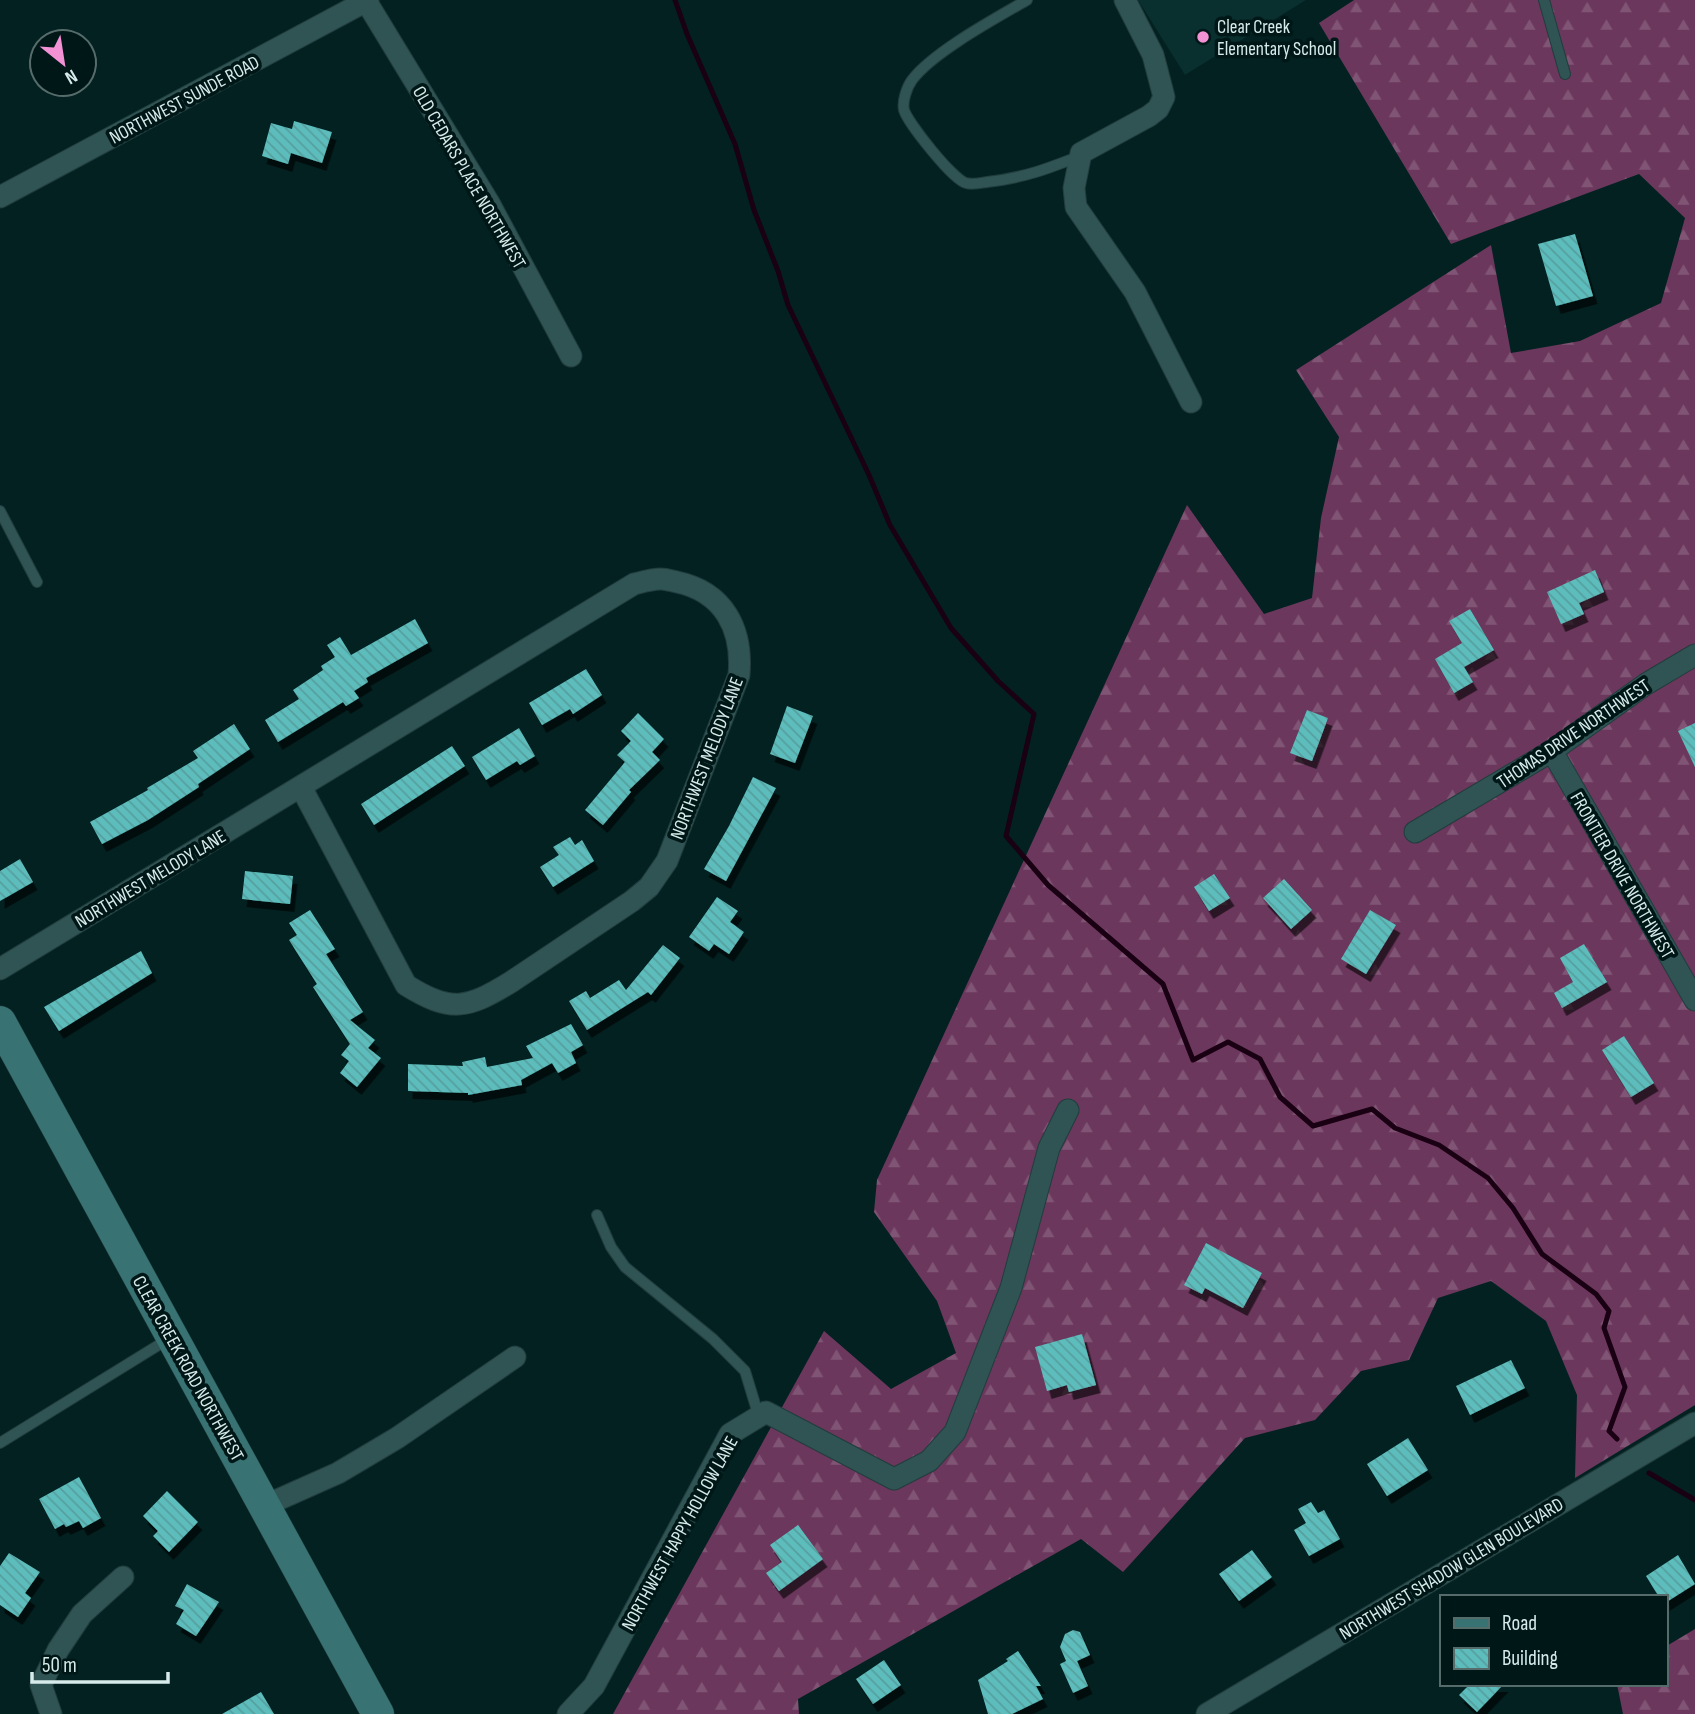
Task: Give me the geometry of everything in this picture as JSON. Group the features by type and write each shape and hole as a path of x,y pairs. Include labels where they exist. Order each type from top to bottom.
{"main road":[{"name":"CLEAR CREEK ROAD NORTHWEST","path":"0,1022 378,1714"}],"street":[{"path":"1125,0 1153,55 1164,97 1158,109 1149,116 1081,153 1074,188 1076,207 1135,292 1191,402"},
{"name":"NORTHWEST SUNDE ROAD","path":"0,197 367,1"},
{"name":"OLD CEDARS PLACE NORTHWEST","path":"367,1 489,203 571,356"},
{"name":"NORTHWEST MELODY LANE","path":"0,969 634,584 661,579 693,585 712,596 737,634 741,656 739,675 667,861 649,887 510,982 489,995 464,1005 429,1000 406,985 300,787"},
{"name":"THOMAS DRIVE NORTHWEST","path":"1415,832 1552,751 1646,684 1695,655"},
{"name":"FRONTIER DRIVE NORTHWEST","path":"1552,751 1695,1000"},
{"path":"759,1417 766,1412 894,1479 929,1461 955,1432 1011,1288 1049,1148 1068,1110"},
{"path":"264,1506 338,1473 397,1438 515,1357"},
{"name":"NORTHWEST HAPPY HOLLOW LANE","path":"568,1714 594,1686 730,1434 759,1417"},
{"name":"NORTHWEST SHADOW GLEN BOULEVARD","path":"1207,1714 1695,1423"},
{"path":"51,1714 41,1685 58,1650 82,1614 123,1577"}],"lane":[{"path":"1027,0 979,28 926,65 911,81 905,95 904,109 911,122 955,177 966,184 1019,178 1080,156"},
{"path":"1544,0 1565,74"},
{"path":"0,511 37,582"},
{"path":"597,1215 611,1247 625,1268 713,1339 745,1371 759,1417"},
{"path":"0,1443 172,1337"}],"shaded area":[{"name":"Clear Creek Elementary School","path":"1138,0 1306,0 1185,75"}],"green space":[{"path":"1354,0 1695,0 1695,1405 1575,1478 1577,1395 1546,1321 1491,1281 1438,1298 1409,1360 1361,1371 1315,1420 1245,1438 1123,1572 1081,1539 798,1699 799,1714 613,1714 824,1331 891,1389 956,1353 937,1301 874,1212 877,1180 1187,505 1264,614 1312,598 1321,518 1339,437 1296,370 1491,245 1511,353 1580,341 1661,303 1685,218 1639,174 1451,244 1319,23"},
{"path":"1695,1629 1695,1714 1623,1714 1617,1686 1667,1686 1667,1646"}],"building":[{"path":"294,121 332,132 322,163 291,153 288,164 262,156 271,123 292,129"},
{"path":"1575,234 1593,296 1556,306 1538,244"},
{"path":"1595,570 1604,592 1579,603 1584,614 1561,624 1547,592"},
{"path":"1470,609 1494,650 1464,667 1473,682 1454,693 1435,659 1462,643 1449,621"},
{"path":"415,619 428,643 366,678 368,682 354,691 359,698 346,706 343,702 278,742 265,720 299,699 293,690 323,670 321,666 335,657 327,645 340,637 351,655"},
{"path":"586,669 602,695 573,714 570,709 542,725 529,703"},
{"path":"787,706 813,716 795,763 770,754"},
{"path":"1307,710 1328,718 1312,761 1290,753"},
{"path":"638,713 664,739 652,752 660,760 629,790 631,792 603,825 585,810 625,762 617,755 631,741 621,731"},
{"path":"1695,723 1695,767 1678,731"},
{"path":"234,724 250,749 148,820 102,844 90,822 198,758 193,751"},
{"path":"519,728 535,756 520,765 517,761 486,780 472,757"},
{"path":"452,746 465,766 374,825 361,804"},
{"path":"753,777 776,788 726,881 704,869"},
{"path":"570,837 575,845 582,840 594,861 553,887 540,867 559,855 553,847"},
{"path":"20,859 33,882 0,901 0,871"},
{"path":"245,871 293,876 290,904 242,899"},
{"path":"1214,874 1230,898 1209,911 1194,887"},
{"path":"1284,879 1312,910 1291,929 1263,898"},
{"path":"717,897 738,911 730,922 744,932 729,954 714,944 709,951 689,937"},
{"path":"310,910 335,949 326,954 363,1012 350,1020 375,1040 368,1048 381,1058 357,1087 340,1073 349,1061 341,1055 350,1044 313,987 317,984 289,940 297,935 289,923"},
{"path":"1370,910 1396,925 1366,974 1341,959"},
{"path":"1584,944 1607,982 1562,1008 1554,993 1573,982 1560,958"},
{"path":"663,945 680,958 651,995 648,992 587,1030 569,1001 586,991 590,998 619,980 626,990"},
{"path":"141,951 152,973 59,1031 44,1007"},
{"path":"571,1024 583,1045 571,1052 576,1063 558,1073 552,1063 521,1080 522,1085 468,1095 408,1091 408,1064 463,1066 462,1062 485,1057 487,1067 533,1058 526,1046"},
{"path":"1624,1036 1654,1083 1631,1097 1602,1050"},
{"path":"1206,1243 1262,1273 1243,1308 1205,1288 1202,1294 1184,1285"},
{"path":"1082,1334 1096,1385 1069,1392 1067,1385 1047,1391 1035,1347"},
{"path":"1511,1360 1525,1388 1470,1415 1456,1386"},
{"path":"1408,1438 1428,1470 1387,1496 1367,1464"},
{"path":"79,1477 101,1518 83,1528 79,1521 55,1529 39,1499"},
{"path":"167,1491 198,1522 169,1552 153,1536 158,1531 143,1516"},
{"path":"1311,1502 1318,1513 1324,1510 1340,1539 1309,1556 1294,1530 1306,1523 1298,1509"},
{"path":"798,1525 823,1559 779,1591 766,1573 782,1562 770,1545"},
{"path":"1252,1550 1272,1577 1239,1601 1219,1574"},
{"path":"9,1553 40,1572 25,1593 31,1598 18,1617 0,1605 0,1566"},
{"path":"1678,1555 1695,1584 1667,1602 1667,1595 1658,1595 1646,1576"},
{"path":"187,1584 219,1602 196,1636 176,1624 184,1610 175,1606"},
{"path":"1073,1630 1080,1632 1090,1655 1077,1661 1088,1686 1073,1693 1060,1664 1066,1661 1060,1647 1065,1634"},
{"path":"1018,1651 1041,1686 1036,1686 1043,1699 1012,1714 988,1714 978,1680 1008,1661 1006,1659"},
{"path":"884,1660 901,1685 873,1704 856,1679"},
{"path":"1468,1686 1502,1686 1477,1712 1459,1695"},
{"path":"261,1692 274,1714 222,1714"}],"waterway":[{"path":"675,0 735,144 754,210 788,305 890,525 951,628 998,681 1034,714 1006,836 1048,885 1163,984 1193,1060 1228,1042 1260,1059 1280,1097 1313,1126 1372,1109 1395,1128 1439,1145 1488,1178 1513,1208 1542,1254 1596,1294 1609,1311 1604,1328 1625,1387 1609,1431 1617,1439"},
{"path":"1649,1473 1695,1500"}],"place":[{"name":"Clear Creek Elementary School","path":"1203,37"}]}
